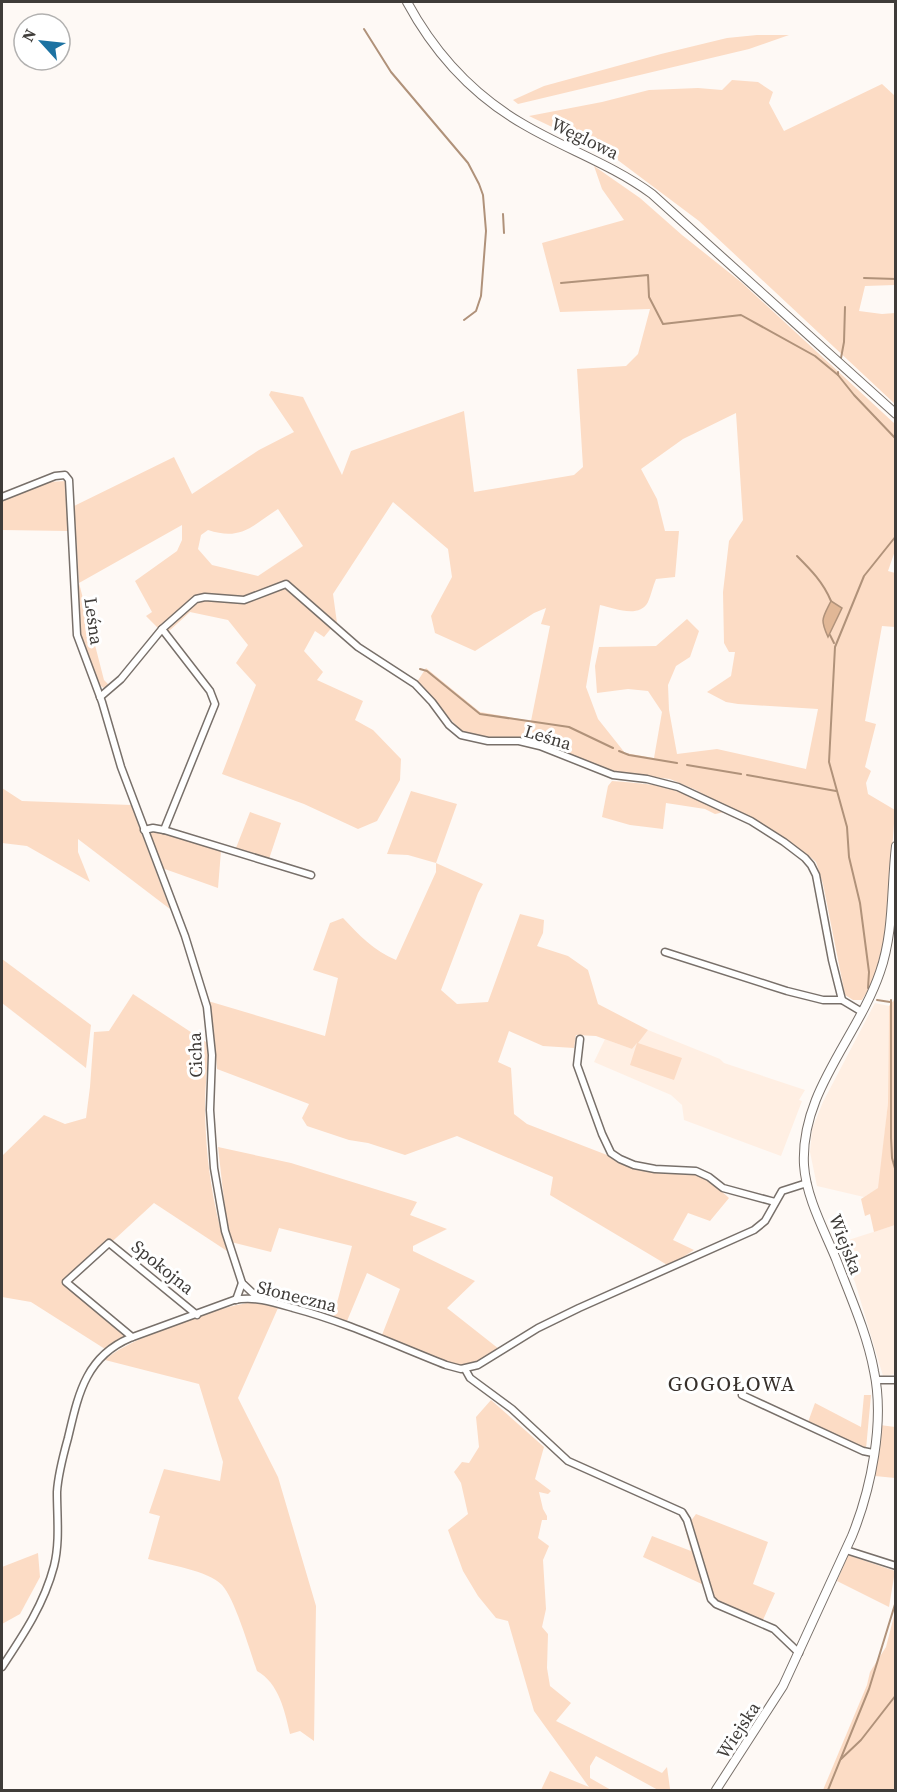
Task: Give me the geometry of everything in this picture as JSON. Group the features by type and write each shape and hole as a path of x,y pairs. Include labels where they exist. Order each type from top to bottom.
{"street":[{"name":"Węglowa","path":"407,2 442,54 458,73 486,98 522,123 637,183 682,220 896,414"},
{"name":"Leśna","path":"2,497 55,476 65,475 69,480 77,635 144,830"},
{"name":"Leśna","path":"162,629 196,599 205,597 244,600 286,584 365,652 415,684 461,735 488,741 519,741 540,746 613,775 666,783 716,803 751,821 784,842 811,864 816,875 842,1000"},
{"path":"100,698 121,679 162,629 210,691 215,704 164,830"},
{"path":"144,830 154,828 164,830 311,875"},
{"name":"Cicha","path":"144,830 184,936 207,1007 212,1055 210,1110 214,1168 225,1232 242,1283 258,1299"},
{"name":"Wiejska","path":"716,1791 779,1694 846,1550 863,1506 877,1419 876,1380 867,1345 807,1183 805,1147 811,1112 876,983 884,958 894,901 896,846"},
{"path":"665,952 796,993 823,1000 842,1000 862,1012"},
{"path":"580,1039 577,1065 611,1153 634,1166 696,1171 709,1177 723,1188 775,1202"},
{"path":"799,1653 774,1629 716,1604 711,1598 687,1520 682,1512 568,1461 512,1409 470,1378 465,1369 490,1358 538,1328 579,1308 755,1230 765,1221 785,1188 807,1183"},
{"name":"Spokojna","path":"132,1337 66,1282 110,1243 197,1315"},
{"path":"236,1300 242,1283"},
{"name":"Słoneczna","path":"2,1667 33,1620 54,1566 59,1474 79,1394 86,1378 101,1358 116,1345 132,1337 236,1300 258,1299 343,1323 446,1365 465,1369"},
{"path":"876,1380 896,1380"},
{"path":"742,1395 863,1451 873,1453"},
{"path":"846,1550 896,1566"}],"shaded area":[{"path":"789,35 749,49 518,104 513,100 544,86 661,54 727,38"},
{"path":"732,80 758,82 773,92 769,103 784,131 882,84 895,96 895,285 865,286 859,311 895,313 895,404 699,221 611,155 529,116 649,90 698,88 722,90"},
{"path":"594,166 640,198 741,282 895,424 896,548 888,571 895,573 895,627 882,626 865,721 876,724 865,767 871,771 866,783 868,794 895,810 886,933 873,982 862,1000 853,1000 845,995 823,884 816,862 808,855 696,790 670,779 621,773 594,766 534,740 487,737 461,731 417,682 426,668 480,712 531,721 550,626 541,624 546,608 534,613 475,651 435,633 431,616 452,577 448,549 393,502 333,594 337,623 288,581 282,583 333,626 324,637 315,631 304,651 323,672 317,680 363,701 355,720 373,730 401,759 400,780 377,821 358,829 304,804 222,774 256,685 236,663 248,645 228,620 190,612 168,632 158,628 146,616 152,612 135,581 177,551 182,540 182,525 79,583 74,506 174,457 192,494 259,450 294,432 269,395 271,391 303,397 342,475 351,451 464,411 474,492 574,475 583,467 577,369 626,366 638,354 650,309 560,312 542,243 624,220 602,189","holes":["736,413 743,520 729,541 723,592 724,643 729,652 735,652 731,676 707,692 726,702 738,704 818,709 806,769 717,749 677,754 669,710 668,685 676,666 690,657 699,631 687,619 656,646 599,647 595,666 597,693 628,689 648,691 662,712 654,758 625,753 598,719 586,687 600,605 626,611 639,610 648,602 656,579 675,577 679,531 665,531 657,499 641,469 683,439","278,509 303,546 258,576 212,565 198,549 201,535 208,530 219,533 238,533"]},
{"path":"66,481 68,531 2,530 2,499 47,482"},
{"path":"79,583 104,680 109,685 104,688 99,685 81,639 78,621"},
{"path":"831,601 842,608 828,637 823,619"},
{"path":"612,781 663,787 725,812 715,814 705,809 666,803 663,829 630,825 602,817 608,786"},
{"path":"2,788 22,801 131,805 170,909 78,839 78,852 90,882 27,846 2,843"},
{"path":"411,791 457,804 436,863 408,855 387,854"},
{"path":"250,812 281,823 269,859 236,848"},
{"path":"154,831 221,851 218,888 162,868 150,833"},
{"path":"436,863 483,884 441,990 457,1004 488,1002 520,914 544,920 543,933 537,946 568,956 588,970 598,1004 648,1030 638,1043 682,1058 674,1080 630,1065 637,1043 632,1049 596,1036 576,1035 574,1048 543,1046 509,1031 498,1062 511,1068 514,1114 527,1124 639,1170 694,1174 708,1181 729,1198 710,1221 688,1213 673,1240 694,1250 669,1266 550,1195 553,1177 457,1136 405,1155 368,1143 349,1140 307,1126 302,1118 309,1104 217,1069 213,1024 208,1001 325,1036 338,978 313,970 330,923 343,918 374,947 396,960 436,872"},
{"path":"2,959 91,1025 86,1068 2,1003"},
{"path":"133,994 209,1044 205,1096 206,1141 213,1197 227,1251 154,1203 65,1285 125,1336 105,1349 31,1302 2,1297 2,1156 44,1115 65,1124 86,1118 94,1032 109,1031"},
{"path":"894,1000 895,1225 874,1232 870,1214 865,1216 861,1199 878,1188 888,1103 889,1006"},
{"path":"875,1003 889,1006 888,1103 879,1188 864,1197 817,1186 810,1152 812,1129 823,1102"},
{"path":"648,1030 720,1059 724,1063 805,1090 799,1100 802,1101 781,1156 684,1120 682,1105 671,1095 594,1062 605,1039 632,1049"},
{"path":"218,1147 291,1163 417,1202 410,1215 447,1229 413,1246 413,1251 475,1281 447,1308 499,1349 481,1360 461,1366 433,1358 382,1335 400,1289 367,1273 347,1321 333,1318 352,1246 279,1228 271,1252 231,1242"},
{"path":"895,1225 895,1374 883,1376 855,1282 836,1244"},
{"path":"257,1302 278,1308 238,1398 278,1477 316,1606 314,1741 300,1731 290,1734 276,1690 265,1676 257,1671 237,1613 222,1585 207,1575 148,1559 160,1516 149,1513 164,1469 220,1481 223,1462 199,1384 105,1360 134,1342 201,1315"},
{"path":"864,1395 871,1395 866,1449 808,1422 815,1403 861,1427"},
{"path":"491,1400 544,1447 535,1479 551,1491 548,1494 539,1492 547,1520 542,1520 538,1538 549,1546 543,1560 546,1609 542,1627 548,1634 547,1668 550,1686 571,1703 556,1721 662,1773 667,1767 670,1789 658,1790 596,1756 590,1766 590,1778 611,1790 541,1790 550,1771 589,1787 534,1711 508,1621 496,1618 478,1596 463,1571 448,1530 468,1514 461,1483 454,1472 462,1462 469,1463 479,1447 476,1417"},
{"path":"880,1425 895,1427 895,1478 875,1476"},
{"path":"696,1514 768,1542 753,1584 775,1593 763,1620 764,1627 711,1604 704,1585 643,1557 652,1536 691,1551 685,1529"},
{"path":"38,1553 40,1577 20,1614 2,1624 2,1567"},
{"path":"848,1555 895,1571 889,1607 837,1581"},
{"path":"895,1612 895,1790 823,1790 867,1685 870,1672 886,1647"}],"waterway":[{"path":"364,29 391,72 468,163 483,195 486,231 481,296 476,311 464,320"},
{"path":"503,214 504,233"},
{"path":"561,283 648,275 649,297 663,324 741,315 815,356 838,375"},
{"path":"864,278 896,279"},
{"path":"841,358 845,307"},
{"path":"838,372 854,395 896,439"},
{"path":"868,988 869,972 860,903 849,857 847,827 829,762 835,647 864,576 896,536"},
{"path":"797,556 812,571 831,601"},
{"path":"830,635 834,643"},
{"path":"420,669 427,671 480,714 569,727 613,748"},
{"path":"619,751 629,755 677,763"},
{"path":"687,765 741,774"},
{"path":"747,775 836,791"},
{"path":"877,1000 890,1002"},
{"path":"891,1000 891,1138 892,1158 896,1172"},
{"path":"828,1790 869,1689 896,1601"},
{"path":"841,1759 861,1740 896,1695"}],"district":[{"name":"GOGOŁOWA","path":"732,1383"}]}
